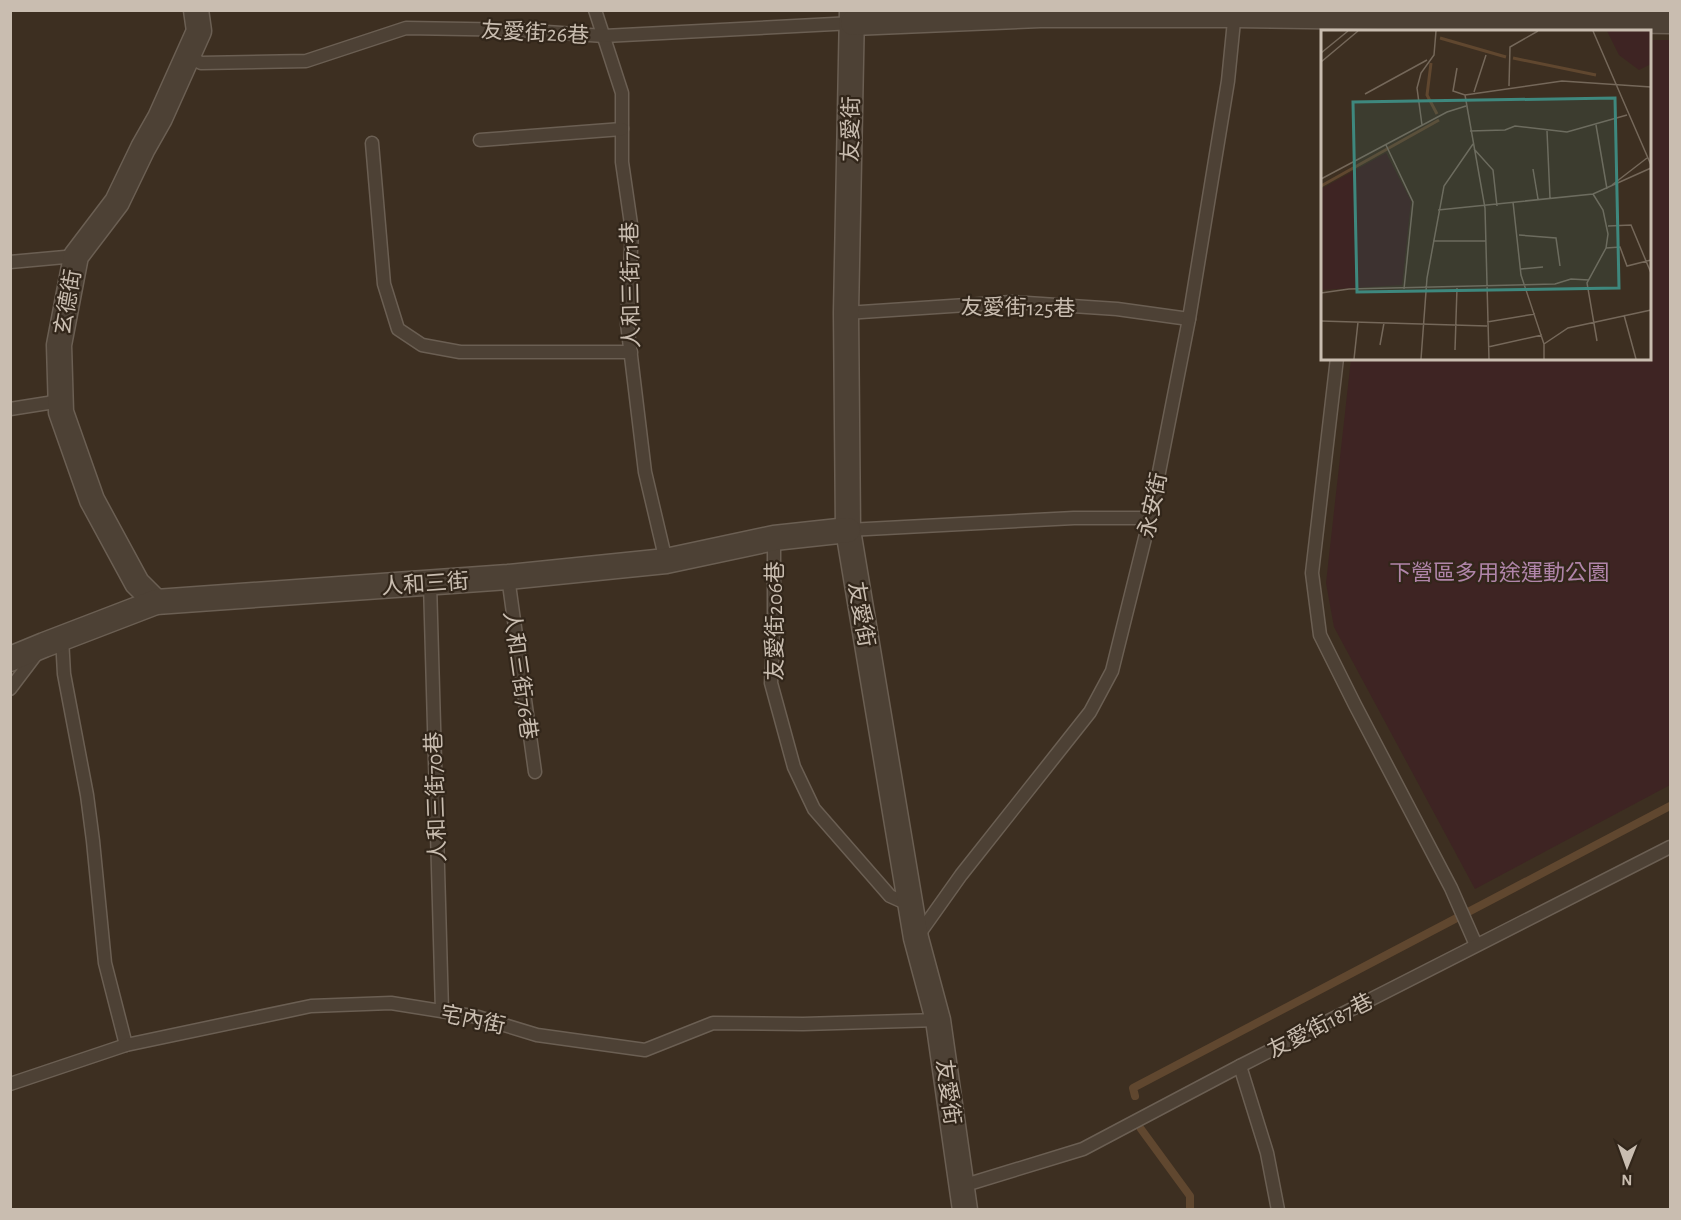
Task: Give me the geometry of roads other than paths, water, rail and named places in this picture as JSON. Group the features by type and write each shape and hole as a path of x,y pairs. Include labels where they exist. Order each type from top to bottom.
{"street":[{"name":"玄德街","path":"156,602 137,583 92,500 61,412 59,345 76,256 117,202 160,118 199,31 196,10"},
{"path":"852,17 1040,13 1235,13 1376,24 1671,21"},
{"name":"友愛街","path":"852,17 846,313 848,530 916,938 938,1020 965,1209"},
{"name":"人和三街","path":"10,659 156,602 507,577 666,561 774,538 848,530"}],"lane":[{"name":"人和三街71巷","path":"596,10 622,93 622,162 632,231 627,323 645,472 666,561"},
{"name":"永安街","path":"916,938 961,875 1090,712 1112,671 1150,518 1189,319 1228,81 1235,13"},
{"name":"友愛街26巷","path":"188,56 201,63 306,61 406,28 518,30 604,36 852,17"},
{"path":"480,140 622,129"},
{"path":"372,143 384,284 398,329 422,345 460,352 631,352"},
{"path":"10,262 76,256"},
{"name":"友愛街125巷","path":"846,313 1012,302 1118,309 1189,319"},
{"path":"1337,360 1312,573 1320,635 1451,888 1476,945"},
{"path":"10,409 61,399"},
{"path":"848,530 1074,518 1150,518"},
{"name":"友愛街206巷","path":"774,538 771,683 794,767 814,809 890,896 911,906"},
{"name":"人和三街76巷","path":"507,577 535,772"},
{"name":"人和三街70巷","path":"430,583 442,1011"},
{"path":"10,689 53,641 64,674 90,818 105,963 126,1045"},
{"name":"友愛街187巷","path":"962,1186 1083,1149 1240,1066 1671,847"},
{"name":"宅內街","path":"10,1084 126,1045 311,1006 391,1004 478,1017 537,1035 645,1050 713,1023 802,1024 938,1020"},
{"path":"1240,1066 1267,1154 1278,1209"}],"waterway":[{"path":"1135,1096 1133,1088 1670,806"},
{"path":"1141,1129 1190,1196 1190,1210"}],"park label":[{"name":"下營區多用途運動公園","path":"1499,572"}]}
